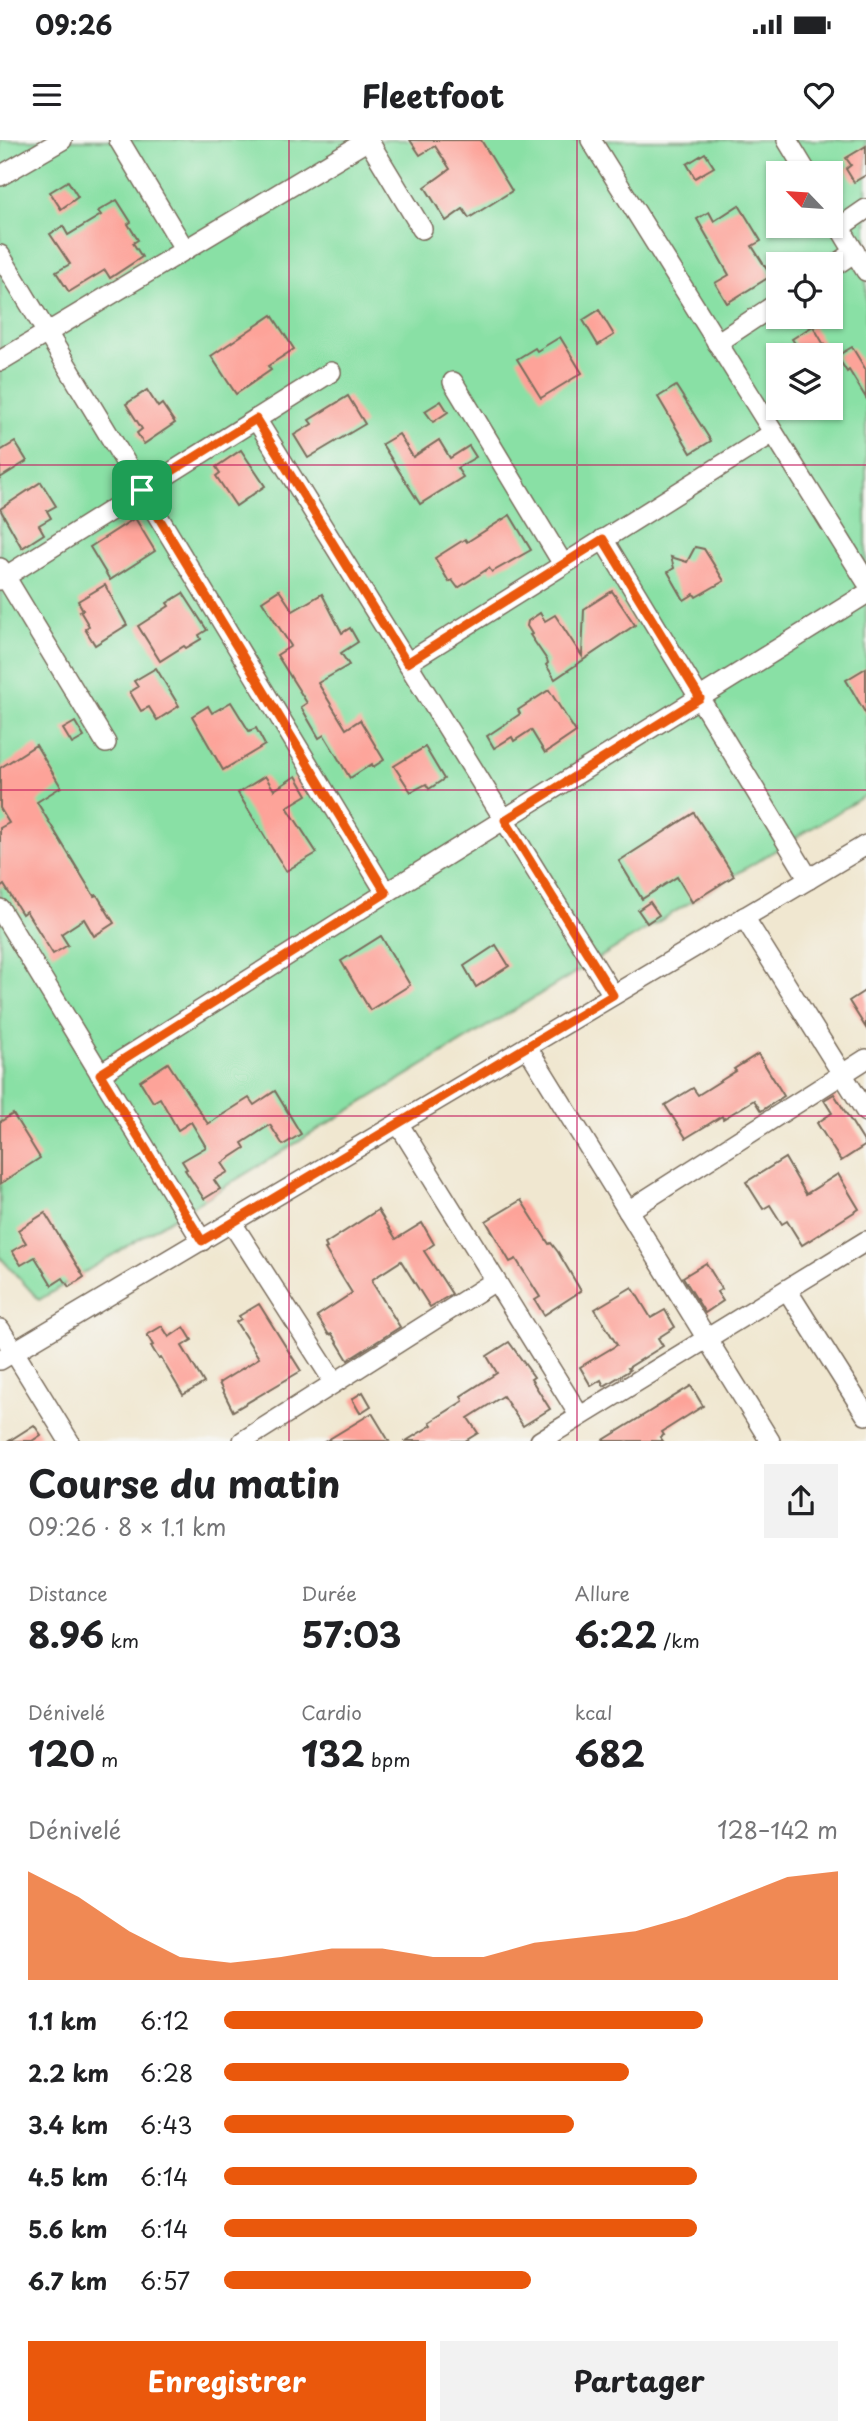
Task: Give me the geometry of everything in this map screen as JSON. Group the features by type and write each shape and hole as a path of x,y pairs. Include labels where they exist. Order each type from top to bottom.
{"street":[{"path":"0,176 62,140"},
{"path":"119,140 185,250"},
{"path":"0,360 368,140 422,229"},
{"path":"591,140 866,581"},
{"path":"788,140 800,161"},
{"path":"844,217 866,209"},
{"path":"844,233 866,271"},
{"path":"843,260 855,252"},
{"path":"0,255 386,893"},
{"path":"718,343 766,311"},
{"path":"106,743 2,575 331,372"},
{"path":"453,382 563,564"},
{"path":"256,419 613,995"},
{"path":"407,663 773,433"},
{"path":"603,539 809,878"},
{"path":"100,1074 866,594"},
{"path":"7,1356 866,845"},
{"path":"0,909 202,1241"},
{"path":"744,917 866,1112"},
{"path":"527,1046 770,1441"},
{"path":"628,1211 866,1059"},
{"path":"398,1124 579,1415"},
{"path":"232,1223 334,1382"},
{"path":"552,1438 579,1415 866,1241"},
{"path":"243,1441 495,1281"},
{"path":"787,1290 866,1415"},
{"path":"0,1329 7,1356 69,1441"}],"green space":[{"path":"0,140 866,140 866,795 39,1300 0,1257"}],"building":[{"path":"410,140 481,140 512,191 469,218 463,209 446,221 425,187 450,169 435,146 420,155"},
{"path":"866,146 866,175 854,182 846,169 851,165 846,158"},
{"path":"705,153 714,167 695,178 687,164"},
{"path":"68,181 78,197 61,209 50,192"},
{"path":"117,200 131,222 128,224 138,240 133,243 142,257 110,278 105,270 69,292 56,272 70,264 50,234 63,226 68,235 101,215 98,211"},
{"path":"739,205 761,241 752,246 766,268 766,279 727,303 715,283 729,275 697,219 709,212 714,221"},
{"path":"599,310 614,335 598,345 583,320"},
{"path":"272,315 294,349 268,366 271,370 236,394 211,356"},
{"path":"808,329 815,329 823,343 795,343 792,339"},
{"path":"560,337 582,373 541,398 517,359"},
{"path":"852,347 866,370 866,398 849,370 847,372 843,366 843,352"},
{"path":"676,386 711,441 691,453 658,397"},
{"path":"147,390 158,407 162,404 175,423 144,444 137,433 142,429 126,404"},
{"path":"348,396 365,424 308,458 294,435 312,424 309,420"},
{"path":"441,401 448,412 433,422 425,411"},
{"path":"399,434 413,457 439,440 450,458 469,446 476,457 457,468 463,477 420,504 382,444"},
{"path":"15,442 27,461 0,478 0,451"},
{"path":"241,450 265,486 236,506 216,476 220,473 216,467"},
{"path":"41,482 56,506 47,511 51,518 39,525 44,534 22,548 0,509"},
{"path":"510,515 531,550 492,572 489,568 458,588 452,580 449,582 435,558"},
{"path":"135,518 155,551 110,580 90,547"},
{"path":"695,547 704,549 724,581 696,597 694,594 684,600 668,572 674,568 671,557 687,562"},
{"path":"105,585 127,625 95,645 85,629 89,626 80,611 83,610 78,601"},
{"path":"279,590 293,611 322,594 342,633 350,628 358,642 341,653 349,665 318,683 346,729 360,720 384,760 350,778 324,735 319,738 301,707 307,703 277,655 291,646 262,601"},
{"path":"612,591 635,625 555,679 546,665 547,660 530,635 532,634 527,626 528,621 540,613 545,621 555,615 582,656 584,609"},
{"path":"183,593 207,630 199,635 201,639 160,661 138,626 169,606 167,603"},
{"path":"156,668 179,706 157,720 149,707 141,711 130,692 138,687 134,681"},
{"path":"866,668 866,714 846,680"},
{"path":"549,690 576,732 545,753 531,730 514,741 512,737 494,748 487,736 520,714 518,710"},
{"path":"231,702 249,731 256,728 265,745 223,770 192,716 208,706 212,713"},
{"path":"75,722 84,737 72,744 63,729"},
{"path":"36,745 61,787 37,802 94,896 97,895 114,923 94,936 84,919 61,934 68,945 53,954 26,911 22,914 4,885 0,888 0,828 9,823 0,808 0,768"},
{"path":"425,747 444,779 429,789 426,784 411,792 394,766"},
{"path":"265,776 274,790 296,776 307,795 287,807 317,853 286,871 238,793"},
{"path":"694,813 734,876 692,902 677,877 642,899 619,861"},
{"path":"650,902 659,915 647,923 638,910"},
{"path":"381,936 410,985 370,1010 341,961"},
{"path":"496,945 509,966 476,987 464,966"},
{"path":"866,990 866,1028 849,1001"},
{"path":"758,1054 784,1096 761,1111 754,1100 686,1138 665,1105 693,1088 698,1095"},
{"path":"168,1063 208,1124 249,1098 254,1105 275,1091 301,1134 283,1145 270,1125 242,1143 245,1148 222,1163 228,1172 214,1180 220,1189 204,1199 182,1161 206,1147 191,1122 178,1130 160,1098 153,1102 140,1081"},
{"path":"834,1094 866,1145 841,1161 817,1123 832,1113 824,1100"},
{"path":"13,1114 40,1158 0,1184 0,1122"},
{"path":"785,1158 806,1194 838,1174 859,1209 802,1245 787,1221 782,1224 770,1205 763,1209 746,1182"},
{"path":"521,1200 549,1244 558,1252 581,1291 544,1315 535,1300 540,1297 516,1259 510,1262 486,1221"},
{"path":"378,1210 396,1239 422,1223 434,1244 424,1251 452,1294 430,1307 401,1261 372,1282 400,1327 348,1360 317,1316 352,1293 325,1249 325,1244"},
{"path":"45,1213 84,1277 69,1287 63,1278 52,1285 35,1257 21,1265 12,1251 26,1243 18,1230"},
{"path":"706,1263 722,1289 717,1292 723,1301 705,1313 683,1277"},
{"path":"632,1287 651,1318 665,1310 675,1327 658,1338 663,1346 628,1368 630,1370 604,1386 601,1380 591,1386 580,1367 617,1345 595,1309"},
{"path":"259,1304 301,1371 233,1411 219,1383 259,1358 236,1322 241,1319 239,1316"},
{"path":"162,1326 169,1337 184,1327 192,1340 182,1346 204,1383 183,1395 151,1346 153,1345 147,1335"},
{"path":"509,1342 534,1377 531,1379 550,1409 523,1426 503,1396 468,1418 478,1433 465,1441 406,1441 463,1401 461,1396 497,1373 487,1356"},
{"path":"691,1386 703,1406 662,1432 664,1435 660,1437 663,1441 602,1441"},
{"path":"363,1392 371,1406 360,1413 352,1399"},
{"path":"372,1413 389,1441 326,1441"},
{"path":"34,1425 41,1435 32,1441 9,1441"}],"route":[{"path":"256,419 407,663 603,539 700,698 505,820 613,995 202,1241 100,1074 386,893 142,490 256,419"}]}
